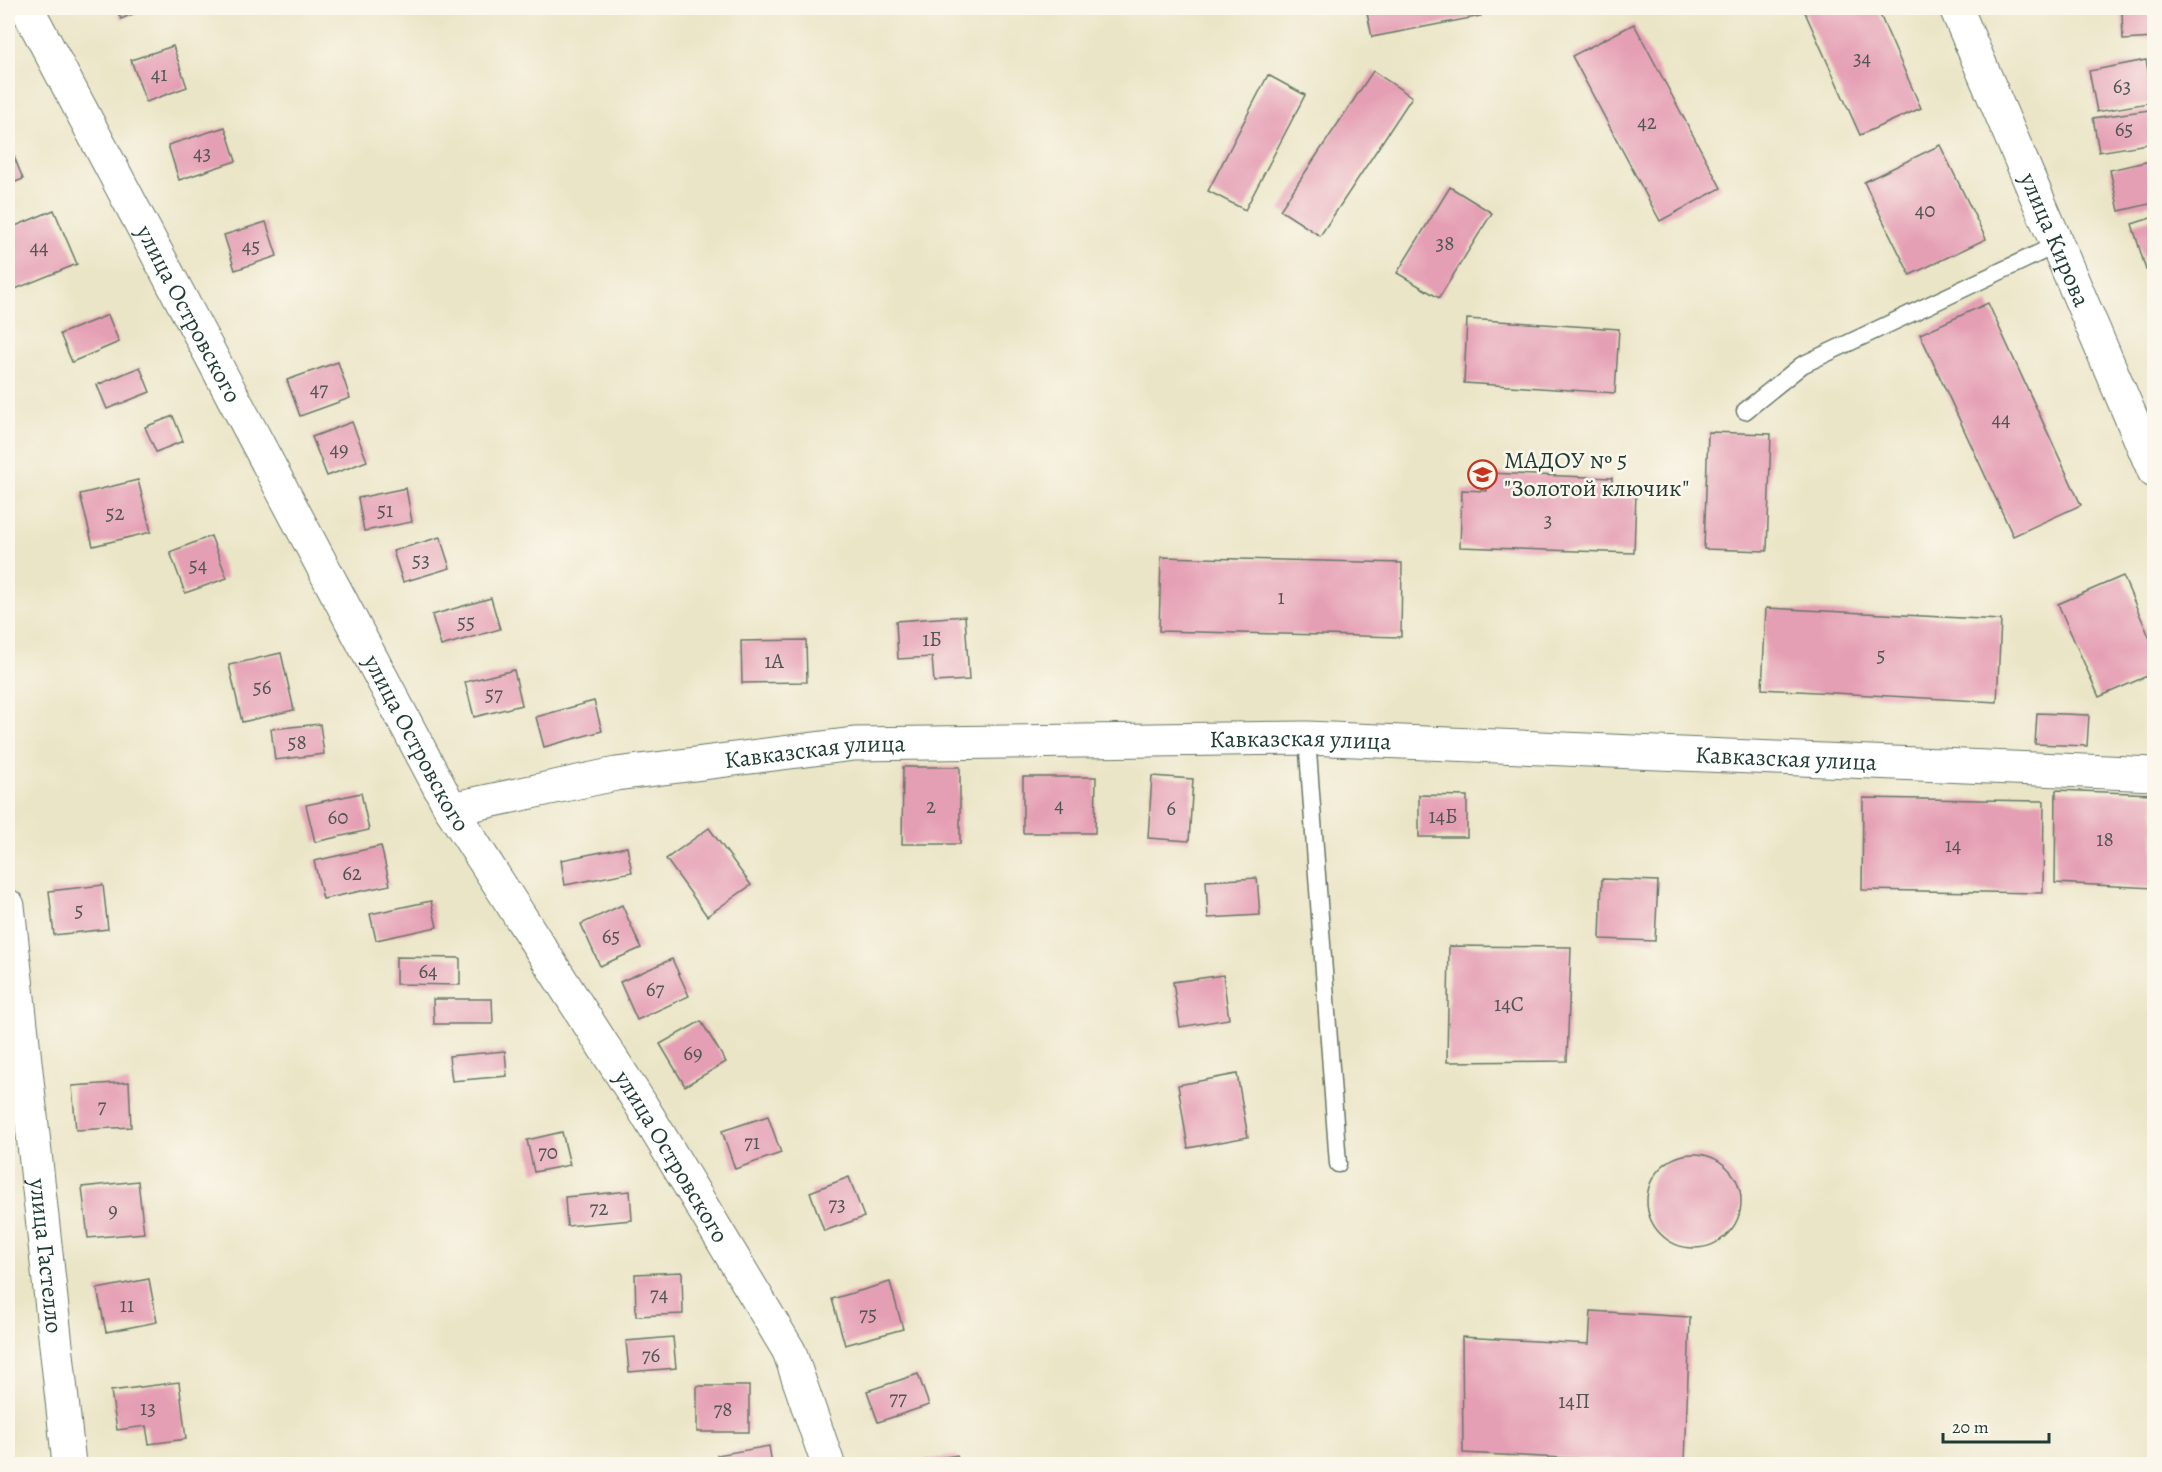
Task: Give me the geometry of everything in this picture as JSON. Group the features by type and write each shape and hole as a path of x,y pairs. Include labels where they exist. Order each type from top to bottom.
{"street":[{"name":"улица Островского","path":"27,8 451,809 640,1103 789,1351 828,1464"},
{"name":"улица Кирова","path":"1956,8 2154,471"},
{"name":"Кавказская улица","path":"451,809 616,774 854,744 1307,738 2154,774"},
{"name":"улица Гастелло","path":"8,906 69,1464"}],"lane":[{"path":"1745,411 1802,364 2056,245"},
{"path":"1307,738 1338,1164"}],"building":[{"path":"116,8 147,8 121,19"},
{"path":"1366,8 1480,8 1481,16 1372,37"},
{"path":"1803,8 1877,8 1921,108 1860,135"},
{"path":"2154,9 2154,38 2123,40 2122,11"},
{"path":"1634,24 1721,188 1660,221 1572,56"},
{"path":"173,46 187,87 146,102 131,60"},
{"path":"2146,60 2154,102 2097,112 2089,71"},
{"path":"1373,71 1412,97 1320,236 1280,210"},
{"path":"1268,75 1305,95 1245,210 1208,191"},
{"path":"2149,110 2154,143 2099,152 2093,118"},
{"path":"225,127 236,161 179,180 168,145"},
{"path":"8,141 23,179 8,185"},
{"path":"1940,145 1986,239 1910,275 1864,182"},
{"path":"2150,161 2154,179 2154,203 2119,211 2110,170"},
{"path":"1450,187 1492,213 1439,298 1397,273"},
{"path":"54,210 77,264 8,292 8,229"},
{"path":"2154,217 2154,267 2146,270 2132,224"},
{"path":"266,222 277,256 235,270 224,235"},
{"path":"1988,303 2081,505 2013,536 1920,334"},
{"path":"108,315 119,342 72,362 60,334"},
{"path":"1467,319 1619,329 1615,393 1464,383"},
{"path":"338,362 350,398 300,416 287,380"},
{"path":"140,367 150,392 107,409 97,385"},
{"path":"173,416 183,441 156,452 145,427"},
{"path":"352,422 367,461 327,476 312,437"},
{"path":"1708,432 1771,434 1767,551 1704,549"},
{"path":"1487,473 1612,478 1612,492 1636,493 1634,553 1460,547 1462,490 1487,491"},
{"path":"138,480 151,532 93,546 80,494"},
{"path":"406,488 412,522 364,531 358,498"},
{"path":"211,536 227,578 185,593 170,552"},
{"path":"440,537 450,568 403,582 393,551"},
{"path":"1161,557 1402,563 1401,637 1159,631"},
{"path":"2123,576 2154,648 2154,673 2099,697 2058,604"},
{"path":"491,598 500,629 441,646 432,615"},
{"path":"1766,608 2001,620 1997,702 1762,689"},
{"path":"965,616 969,680 934,682 932,657 898,659 896,621"},
{"path":"806,640 807,682 742,683 741,641"},
{"path":"281,653 294,710 242,722 229,665"},
{"path":"514,670 522,705 474,717 465,682"},
{"path":"594,701 602,731 544,747 536,717"},
{"path":"2037,713 2089,715 2087,746 2035,744"},
{"path":"320,724 324,754 275,760 271,729"},
{"path":"903,767 960,767 960,844 902,844"},
{"path":"1152,776 1193,779 1189,841 1148,838"},
{"path":"1023,777 1096,777 1095,833 1023,833"},
{"path":"2056,790 2154,794 2154,888 2055,883"},
{"path":"361,793 369,830 315,842 306,805"},
{"path":"1419,795 1467,796 1467,837 1419,837"},
{"path":"1863,798 2044,801 2043,893 1862,890"},
{"path":"709,828 751,885 707,916 666,859"},
{"path":"381,846 390,885 323,899 314,861"},
{"path":"627,847 632,872 565,885 561,860"},
{"path":"1257,878 1260,915 1208,918 1206,881"},
{"path":"1602,879 1658,881 1655,941 1600,939"},
{"path":"103,885 108,929 54,935 49,891"},
{"path":"431,901 437,927 376,940 370,914"},
{"path":"622,905 641,948 600,966 581,924"},
{"path":"1449,946 1571,947 1567,1061 1447,1062"},
{"path":"396,957 460,958 460,985 396,984"},
{"path":"672,959 689,996 637,1020 620,982"},
{"path":"1223,975 1229,1019 1180,1027 1173,982"},
{"path":"433,999 492,999 493,1024 434,1024"},
{"path":"701,1021 726,1062 685,1086 660,1044"},
{"path":"505,1051 507,1076 452,1081 449,1056"},
{"path":"1237,1074 1248,1137 1188,1148 1178,1085"},
{"path":"129,1082 131,1127 76,1130 72,1086"},
{"path":"768,1116 781,1153 735,1169 722,1131"},
{"path":"562,1132 570,1165 534,1172 527,1140"},
{"path":"1694,1154 1712,1158 1727,1168 1737,1183 1741,1201 1737,1219 1727,1234 1712,1244 1694,1248 1676,1244 1661,1234 1651,1219 1647,1201 1651,1183 1661,1168 1676,1158"},
{"path":"849,1177 864,1217 824,1231 810,1192"},
{"path":"138,1181 144,1233 88,1238 82,1187"},
{"path":"630,1191 632,1220 567,1226 565,1197"},
{"path":"682,1272 683,1314 636,1316 635,1274"},
{"path":"149,1279 157,1322 106,1332 97,1289"},
{"path":"890,1282 903,1329 845,1345 832,1299"},
{"path":"1591,1311 1690,1317 1685,1464 1463,1453 1462,1337 1589,1344"},
{"path":"673,1337 676,1368 629,1372 626,1341"},
{"path":"918,1374 929,1405 878,1422 867,1391"},
{"path":"179,1382 186,1439 149,1444 146,1426 117,1430 111,1391"},
{"path":"697,1386 749,1386 749,1432 697,1432"},
{"path":"769,1446 772,1464 718,1464 717,1455"},
{"path":"957,1455 959,1464 911,1464 911,1463"}],"place":[{"name":"МАДОУ № 5 \"Золотой ключик\"","path":"1483,474"}]}
